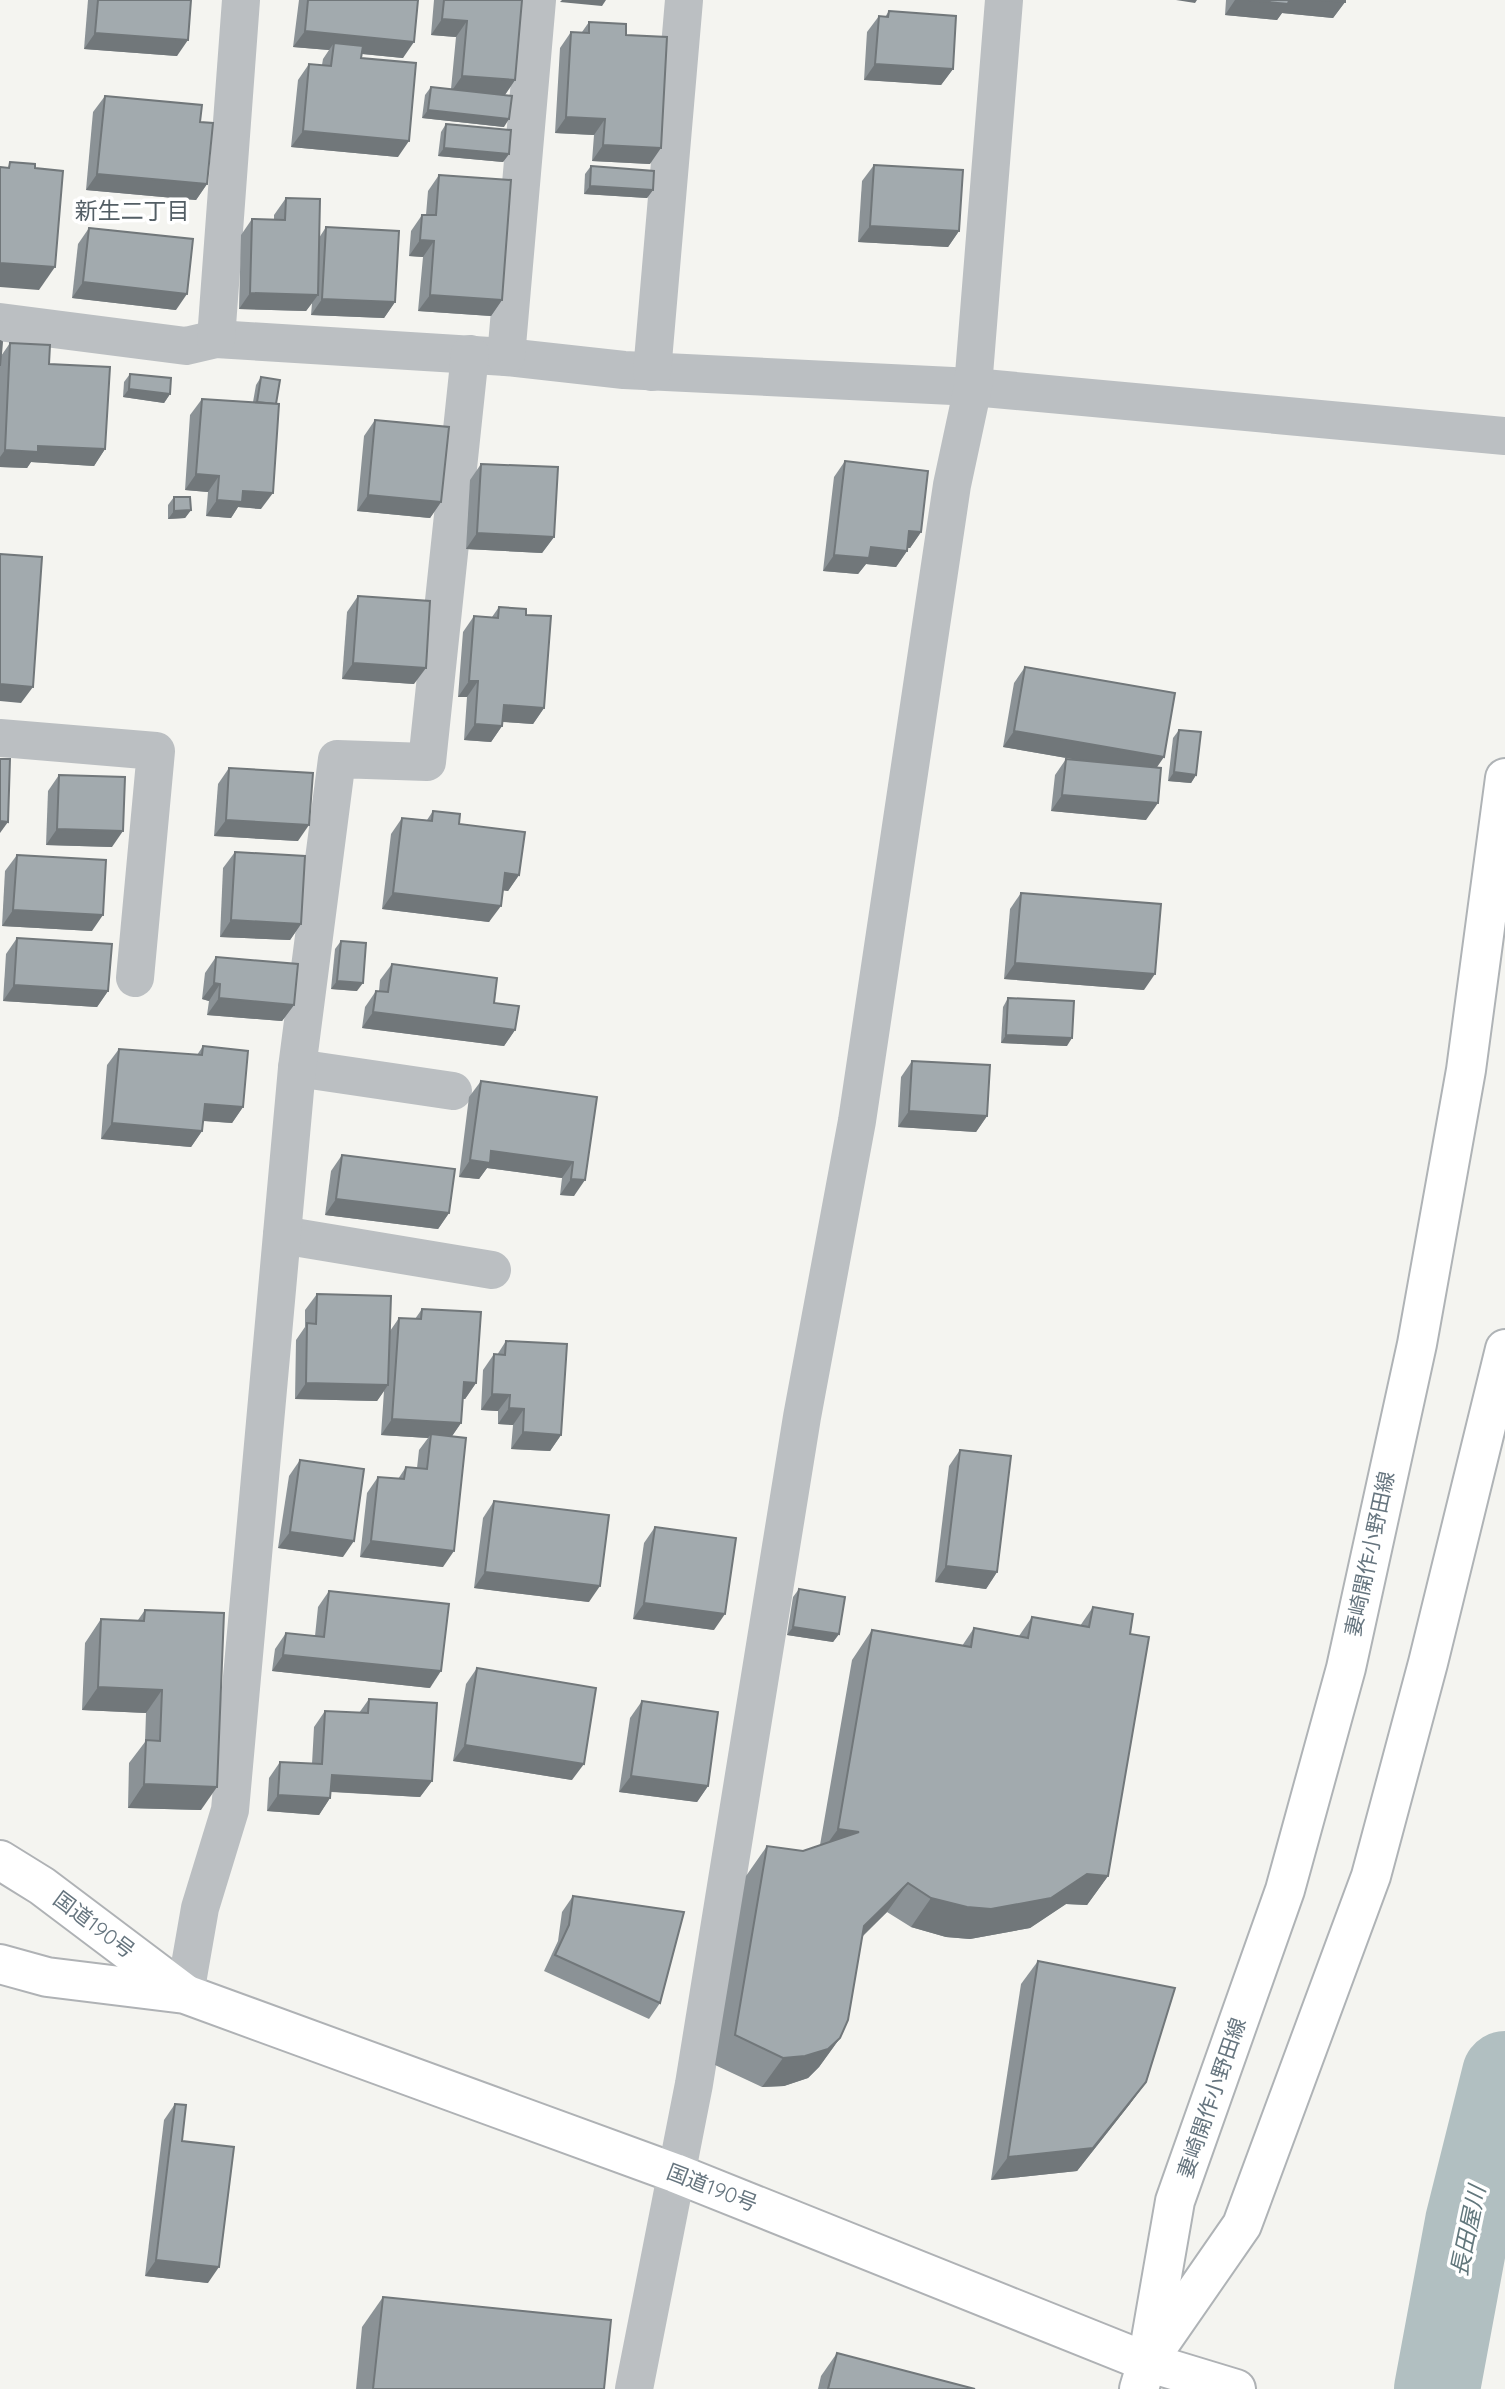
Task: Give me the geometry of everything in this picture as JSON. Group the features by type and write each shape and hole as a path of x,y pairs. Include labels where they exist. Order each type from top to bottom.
{"main road":[{"name":"妻崎開作小野田線","path":"1143,2376 1175,2201 1285,1890 1346,1668 1417,1344 1466,1070 1505,778"},
{"path":"1143,2376 1242,2225 1371,1876 1428,1663 1505,1349"},
{"name":"国道190号","path":"0,1860 43,1886 186,1994"},
{"name":"国道190号","path":"0,1964 47,1977 186,1994 675,2173 1143,2376 1236,2389"}],"street":[{"path":"216,339 241,0"},
{"path":"186,1994 200,1908 230,1810 297,1068 337,759 427,762 488,356 537,0"},
{"path":"652,372 684,0"},
{"path":"634,2389 694,2084 802,1417 857,1121 952,485 973,387 1004,0"},
{"path":"0,321 186,346 216,339 488,356 652,372 973,387 1505,436"},
{"path":"0,738 156,751 135,978"},
{"path":"297,1068 453,1091"},
{"path":"282,1235 492,1270"}],"building":[{"path":"98,0 191,0 188,40 95,33"},
{"path":"308,0 418,0 414,42 305,31"},
{"path":"444,0 522,0 515,80 462,76 467,21 442,19"},
{"path":"1249,0 1289,0 1288,4"},
{"path":"889,11 956,16 953,69 875,64 879,16 888,17"},
{"path":"589,22 626,24 626,35 667,37 661,148 603,145 605,119 566,117 571,32 589,33"},
{"path":"334,43 363,46 361,58 416,63 409,141 303,131 309,64 331,66"},
{"path":"431,87 512,96 509,119 428,110"},
{"path":"105,96 202,105 200,122 213,123 207,184 97,174"},
{"path":"446,124 511,130 509,154 444,148"},
{"path":"10,162 35,164 35,168 63,171 55,267 0,263 0,167 9,168"},
{"path":"874,165 963,170 959,231 870,226"},
{"path":"591,166 654,171 653,190 590,186"},
{"path":"439,175 511,180 502,300 430,295 434,241 420,240 422,215 436,215"},
{"path":"286,198 320,199 318,295 250,293 252,219 285,220"},
{"path":"326,227 399,231 395,302 322,299"},
{"path":"89,228 193,239 187,294 83,282"},
{"path":"10,343 50,345 49,364 110,367 105,449 38,446 38,452 5,450"},
{"path":"130,374 171,378 170,394 129,389"},
{"path":"261,377 280,380 276,404 257,402"},
{"path":"202,399 279,404 273,493 243,491 242,502 217,500 219,476 196,474"},
{"path":"375,420 449,427 441,502 368,495"},
{"path":"845,461 928,471 921,532 909,531 907,551 871,547 869,558 834,555"},
{"path":"481,464 558,467 554,537 477,533"},
{"path":"174,497 190,497 191,510 174,511"},
{"path":"0,554 42,557 33,687 0,684"},
{"path":"358,596 430,601 426,668 353,663"},
{"path":"499,607 526,609 526,615 551,616 544,708 504,705 502,726 475,724 478,681 469,681 474,616 498,618"},
{"path":"1025,667 1175,693 1164,757 1014,731"},
{"path":"1179,730 1201,732 1196,775 1174,772"},
{"path":"0,759 10,759 8,822 0,821"},
{"path":"1066,759 1161,768 1158,803 1062,795"},
{"path":"229,768 313,773 309,825 226,820"},
{"path":"59,775 125,777 123,831 57,829"},
{"path":"433,811 460,814 459,824 525,832 519,875 505,873 501,906 393,893 402,818 432,821"},
{"path":"235,852 305,856 301,924 231,920"},
{"path":"17,855 106,860 103,915 13,910"},
{"path":"1021,893 1161,904 1155,974 1015,963"},
{"path":"17,938 112,944 108,991 14,985"},
{"path":"341,941 366,943 363,983 337,981"},
{"path":"216,957 298,964 294,1005 219,998 220,984 214,983"},
{"path":"392,964 497,978 494,1003 519,1006 515,1030 373,1012 376,991 388,992"},
{"path":"1008,998 1074,1001 1072,1038 1006,1035"},
{"path":"203,1046 248,1051 243,1107 205,1104 202,1131 112,1123 119,1049 202,1055"},
{"path":"912,1061 990,1065 987,1116 909,1111"},
{"path":"481,1081 597,1097 585,1180 571,1179 573,1162 491,1151 490,1163 470,1160"},
{"path":"342,1155 455,1169 449,1213 336,1199"},
{"path":"317,1294 391,1296 388,1385 306,1383 307,1323 316,1324"},
{"path":"422,1309 481,1312 476,1383 464,1382 461,1423 392,1419 399,1318 421,1319"},
{"path":"506,1341 567,1344 561,1435 523,1432 524,1409 509,1408 510,1395 492,1394 494,1354 505,1355"},
{"path":"431,1434 466,1438 454,1551 371,1541 378,1477 404,1479 406,1467 427,1469"},
{"path":"960,1450 1011,1456 997,1572 946,1566"},
{"path":"300,1460 364,1469 354,1541 290,1532"},
{"path":"494,1501 609,1515 600,1586 485,1572"},
{"path":"655,1527 736,1538 725,1614 644,1603"},
{"path":"799,1589 845,1597 839,1634 793,1627"},
{"path":"329,1591 449,1604 441,1671 283,1655 286,1633 324,1637"},
{"path":"1093,1607 1133,1614 1130,1634 1149,1637 1108,1876 1087,1874 1051,1898 991,1909 967,1907 931,1898 908,1883 864,1926 848,2020 840,2038 828,2049 805,2056 783,2058 735,2035 767,1846 803,1851 859,1832 838,1829 872,1630 971,1647 974,1628 1028,1638 1032,1617 1089,1627"},
{"path":"145,1610 224,1613 217,1787 144,1784 146,1740 160,1741 162,1690 98,1687 101,1619 144,1621"},
{"path":"477,1668 596,1688 584,1764 465,1745"},
{"path":"369,1699 437,1703 432,1781 332,1775 330,1798 278,1795 280,1762 322,1764 325,1711 368,1713"},
{"path":"642,1701 718,1712 708,1786 631,1776"},
{"path":"573,1896 684,1912 660,2003 555,1955 569,1925"},
{"path":"1038,1961 1175,1988 1146,2082 1093,2148 1008,2157"},
{"path":"175,2104 186,2105 182,2141 234,2147 219,2267 156,2260"},
{"path":"383,2297 611,2320 604,2389 373,2389"},
{"path":"837,2353 975,2389 828,2389"}],"waterway":[{"name":"長田屋川","path":"1437,2389 1468,2222 1505,2074"}],"district":[{"name":"新生二丁目","path":"132,211"}]}
